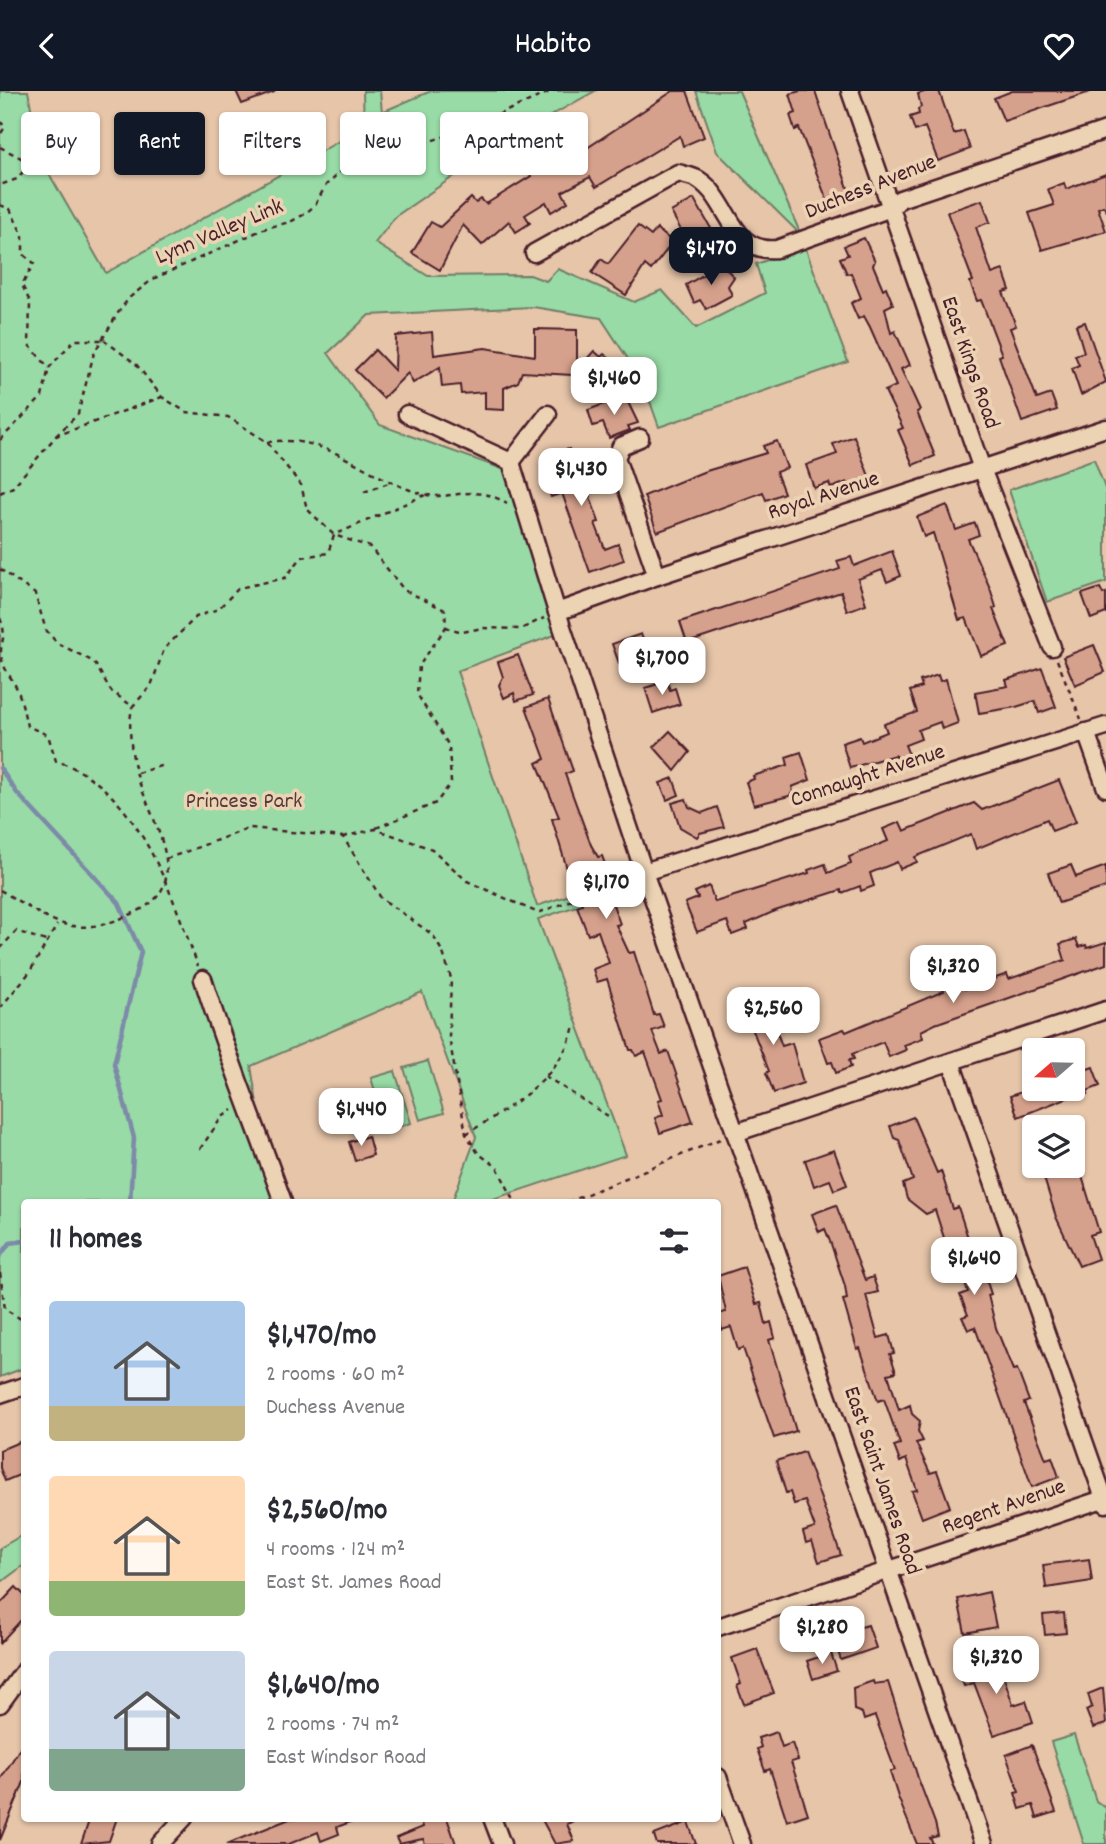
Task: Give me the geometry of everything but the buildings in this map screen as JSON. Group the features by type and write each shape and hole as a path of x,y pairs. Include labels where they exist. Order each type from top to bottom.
{"street":[{"name":"East Kings Road","path":"850,91 982,469 1052,647"},
{"name":"Duchess Avenue","path":"534,253 678,173 698,179 713,193 746,244 765,251 891,208 900,199 1106,130"},
{"path":"407,414 511,462 548,414"},
{"name":"Royal Avenue","path":"557,612 657,576 1106,428"},
{"path":"640,438 621,446 616,458 657,576"},
{"name":"East Saint James Road","path":"511,462 557,612 644,872 984,1844"},
{"name":"Connaught Avenue","path":"644,872 1106,726"},
{"path":"1086,731 1106,788"},
{"path":"203,979 221,1037 248,1101 282,1199"},
{"path":"735,1133 1106,1010"},
{"path":"951,1062 1105,1500"},
{"path":"0,1394 21,1387"},
{"name":"Regent Avenue","path":"721,1626 1105,1500"},
{"path":"0,1704 21,1675"},
{"path":"721,1785 742,1844"},
{"path":"160,1844 180,1822"},
{"path":"494,1822 502,1844"}],"path":[{"name":"Lynn Valley Link","path":"0,493 13,487 78,414 94,353 129,298 153,279 266,228 290,222 305,214 315,205 326,185 344,168 459,132 552,91"},
{"path":"0,121 5,127 0,135"},
{"path":"0,146 23,159 26,168 17,179 0,185"},
{"path":"0,205 10,209 23,236 23,254 34,263 22,285 30,302 29,345 49,368"},
{"path":"0,440 42,397 49,368 74,340 104,341 136,365 162,397 186,412 228,417 267,442 301,485 307,509 334,535 370,547 404,590 445,610 446,627 419,666 417,694 449,746 451,783 436,803 343,838 250,828 166,859"},
{"name":"Lynn Valley Link","path":"56,436 162,397"},
{"path":"267,442 304,441 350,459 391,482 425,495"},
{"path":"363,492 391,482"},
{"path":"0,890 57,925 72,926 111,923 141,910 157,899 165,881 166,859 136,773 130,721 132,706 151,686 164,649 196,617 218,609 239,588 285,578 302,557 328,554 334,535 425,495 474,491 499,498 528,514"},
{"path":"0,569 35,594 46,631 57,643 94,662 111,691 132,706"},
{"path":"446,627 461,632 483,628 521,629 557,612"},
{"path":"0,618 4,637 1,655 9,679 17,687 27,726 48,735 56,761 79,768 135,821 165,881 203,979"},
{"path":"1052,647 1086,731"},
{"path":"136,773 164,765"},
{"path":"374,828 432,849 467,881 538,913 644,872"},
{"path":"343,838 381,898 433,935 443,953 451,978 449,1037 466,1134 478,1153 497,1167 513,1199"},
{"path":"0,1008 29,973 57,925"},
{"path":"0,949 16,930 47,942"},
{"path":"466,1134 517,1103 545,1076 568,1051 573,1026"},
{"path":"545,1076 608,1116"},
{"path":"201,1149 222,1117 248,1101"},
{"path":"575,1199 735,1133"},
{"path":"0,1273 5,1309 21,1319"}],"green space":[{"name":"Princess Park","path":"0,91 28,91 32,112 21,112 21,175 50,175 106,273 279,175 326,175 326,149 340,141 340,175 426,175 426,112 382,112 431,91 595,91 557,112 440,112 440,175 456,175 396,216 375,243 428,276 530,275 546,281 558,269 634,302 662,290 696,328 765,293 756,264 805,247 848,362 659,427 643,382 601,318 533,307 369,315 328,353 380,425 508,471 560,633 457,671 537,906 646,869 650,881 538,919 626,1155 493,1199 453,1199 476,1137 422,992 251,1066 273,1199 21,1199 21,1369 0,1377"},
{"name":"Princess Park","path":"363,91 380,91 382,112 364,112"},
{"path":"696,91 739,91 801,235 717,152"},
{"path":"1094,459 1106,491 1106,582 1047,602 1009,490"},
{"path":"428,1061 444,1113 420,1120 404,1068"},
{"path":"395,1071 411,1123 387,1130 371,1078"},
{"path":"21,1536 21,1567 0,1583 0,1548"},
{"path":"1074,1735 1096,1801 1106,1808 1106,1844 1084,1844 1051,1742"}],"waterway":[{"path":"0,768 17,793 119,903 141,952 114,1064 134,1138 130,1199"},
{"path":"0,1256 10,1243 21,1241"}]}
